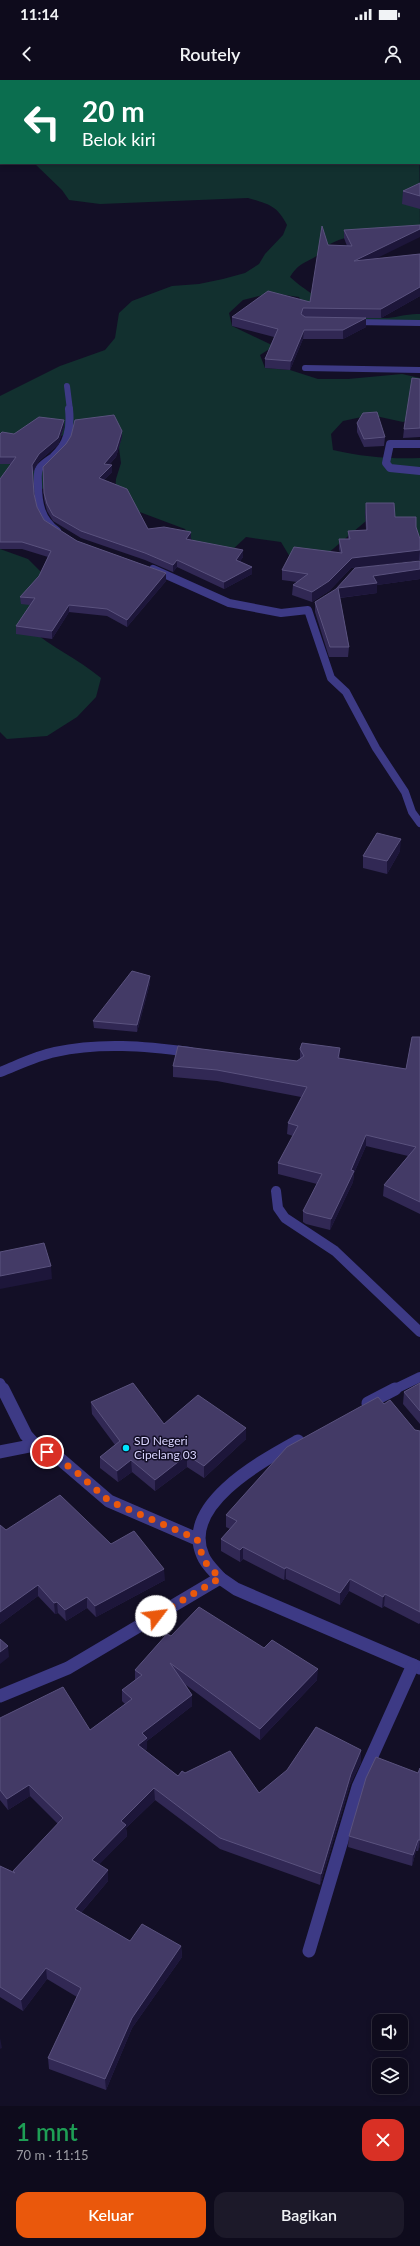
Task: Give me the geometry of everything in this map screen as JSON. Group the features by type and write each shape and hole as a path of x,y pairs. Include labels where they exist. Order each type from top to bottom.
{"street":[{"path":"344,322 420,323"},
{"path":"305,368 420,370"},
{"path":"66,536 48,524 39,508 38,472 40,468 56,455 68,440 70,432 67,386"},
{"path":"420,444 390,444 386,463 390,468 420,471"},
{"path":"142,565 229,603 281,613 308,610 318,605"},
{"path":"308,610 331,678 346,692 376,748 405,792 412,812 420,823"},
{"path":"0,1072 54,1052 92,1046 125,1044 198,1053"},
{"path":"276,1191 280,1212 288,1222 322,1240 420,1332"},
{"path":"359,1408 387,1398 420,1377"},
{"path":"0,1383 26,1435 36,1445 60,1459 109,1501 197,1539"},
{"path":"309,1951 358,1787 416,1666 260,1600 220,1578 204,1561 197,1539 204,1517 220,1493 230,1483 257,1464 310,1435"},
{"path":"0,1452 36,1445"},
{"path":"0,1696 68,1668 220,1578"}],"green space":[{"path":"35,164 420,164 420,233 363,234 342,239 330,244 315,257 301,265 290,277 320,299 343,309 380,318 420,314 420,321 384,324 305,310 299,297 271,293 243,300 229,313 232,326 274,346 260,355 265,368 290,370 318,379 348,379 402,374 420,378 420,416 403,422 371,415 343,421 331,434 333,450 376,457 420,458 420,550 370,527 366,521 327,554 290,557 281,542 246,537 229,553 196,546 185,529 129,508 115,493 116,479 121,463 119,448 70,432 34,449 36,465 56,483 0,507 0,396 60,366 105,350 115,338 119,313 132,301 172,286 199,284 245,273 259,264 265,254 283,235 287,225 276,209 248,198 100,204 69,200 62,190"},
{"path":"0,549 28,559 44,575 29,628 101,678 96,697 77,717 47,736 7,739 0,732"}],"building":[{"path":"420,183 420,196 403,191"},
{"path":"420,225 420,229 354,261 420,254 420,287 381,309 303,308 301,314 305,317 366,318 343,330 304,330 291,361 265,359 278,329 232,317 268,291 310,302 322,226 328,245 352,246 344,230"},
{"path":"412,378 420,379 420,428 404,429"},
{"path":"377,412 385,437 364,439 357,423 363,413"},
{"path":"114,415 122,431 116,450 104,464 112,465 99,478 127,489 148,529 164,527 191,532 186,539 243,550 236,560 252,567 224,582 177,560 173,565 145,553 81,531 53,515 47,504 44,493 43,467 66,444 71,436 75,420"},
{"path":"39,417 64,420 58,438 39,454 32,465 34,494 37,507 44,520 77,541 166,573 127,620 107,609 69,605 52,631 16,626 35,598 20,597 39,576 51,551 22,542 0,542 0,479 16,457 0,457 0,434 2,432 14,434"},
{"path":"366,503 394,503 395,517 416,517 416,527 420,539 420,550 352,558 329,581 312,592 293,585 308,574 282,570 294,547 342,553 339,539 350,539 348,531 367,530"},
{"path":"420,561 420,569 373,576 377,583 338,588 349,647 330,647 315,602 336,589 355,568"},
{"path":"377,833 401,839 387,861 363,856"},
{"path":"132,971 150,976 137,1025 93,1021"},
{"path":"412,1037 420,1037 420,1202 384,1185 416,1147 366,1135 351,1170 354,1171 331,1219 303,1211 322,1174 278,1163 298,1126 288,1123 307,1087 217,1070 173,1066 178,1046 297,1061 304,1056 300,1049 302,1043 340,1048 338,1058 406,1069"},
{"path":"44,1243 51,1266 0,1276 0,1252"},
{"path":"133,1383 164,1424 198,1395 246,1428 204,1466 187,1455 155,1480 131,1460 117,1471 100,1457 120,1441 91,1402"},
{"path":"420,1383 420,1411 404,1392"},
{"path":"378,1397 384,1404 390,1400 415,1430 420,1431 420,1612 385,1594 383,1597 350,1579 340,1593 286,1567 285,1569 243,1547 240,1550 221,1539 237,1521 226,1515 287,1447"},
{"path":"60,1495 111,1544 134,1531 164,1569 95,1606 87,1597 65,1610 57,1602 54,1603 38,1585 0,1612 0,1525 6,1530"},
{"path":"199,1607 264,1648 272,1640 318,1669 260,1729 170,1663 192,1695 142,1733 147,1738 138,1745 178,1776 182,1771 185,1773 230,1751 259,1793 287,1770 316,1727 361,1750 351,1774 321,1874 220,1838 154,1788 121,1821 126,1825 92,1860 108,1870 75,1909 130,1941 142,1924 181,1946 132,2018 105,2079 48,2058 81,1988 46,1968 21,2000 0,1987 0,1866 15,1873 13,1871 63,1818 29,1785 7,1799 0,1790 0,1718 63,1687 90,1730 132,1699 122,1690 142,1675 135,1670 167,1634 171,1636"},
{"path":"0,1639 8,1646 0,1652"},
{"path":"376,1757 418,1773 420,1768 420,1840 418,1840 413,1855 349,1836 366,1778"}],"place":[{"name":"SD Negeri Cipelang 03","path":"126,1448"}],"route":[{"path":"47,1452 60,1459 74,1470 97,1492 109,1501 197,1539 199,1550 204,1561 220,1578 156,1616"}]}
